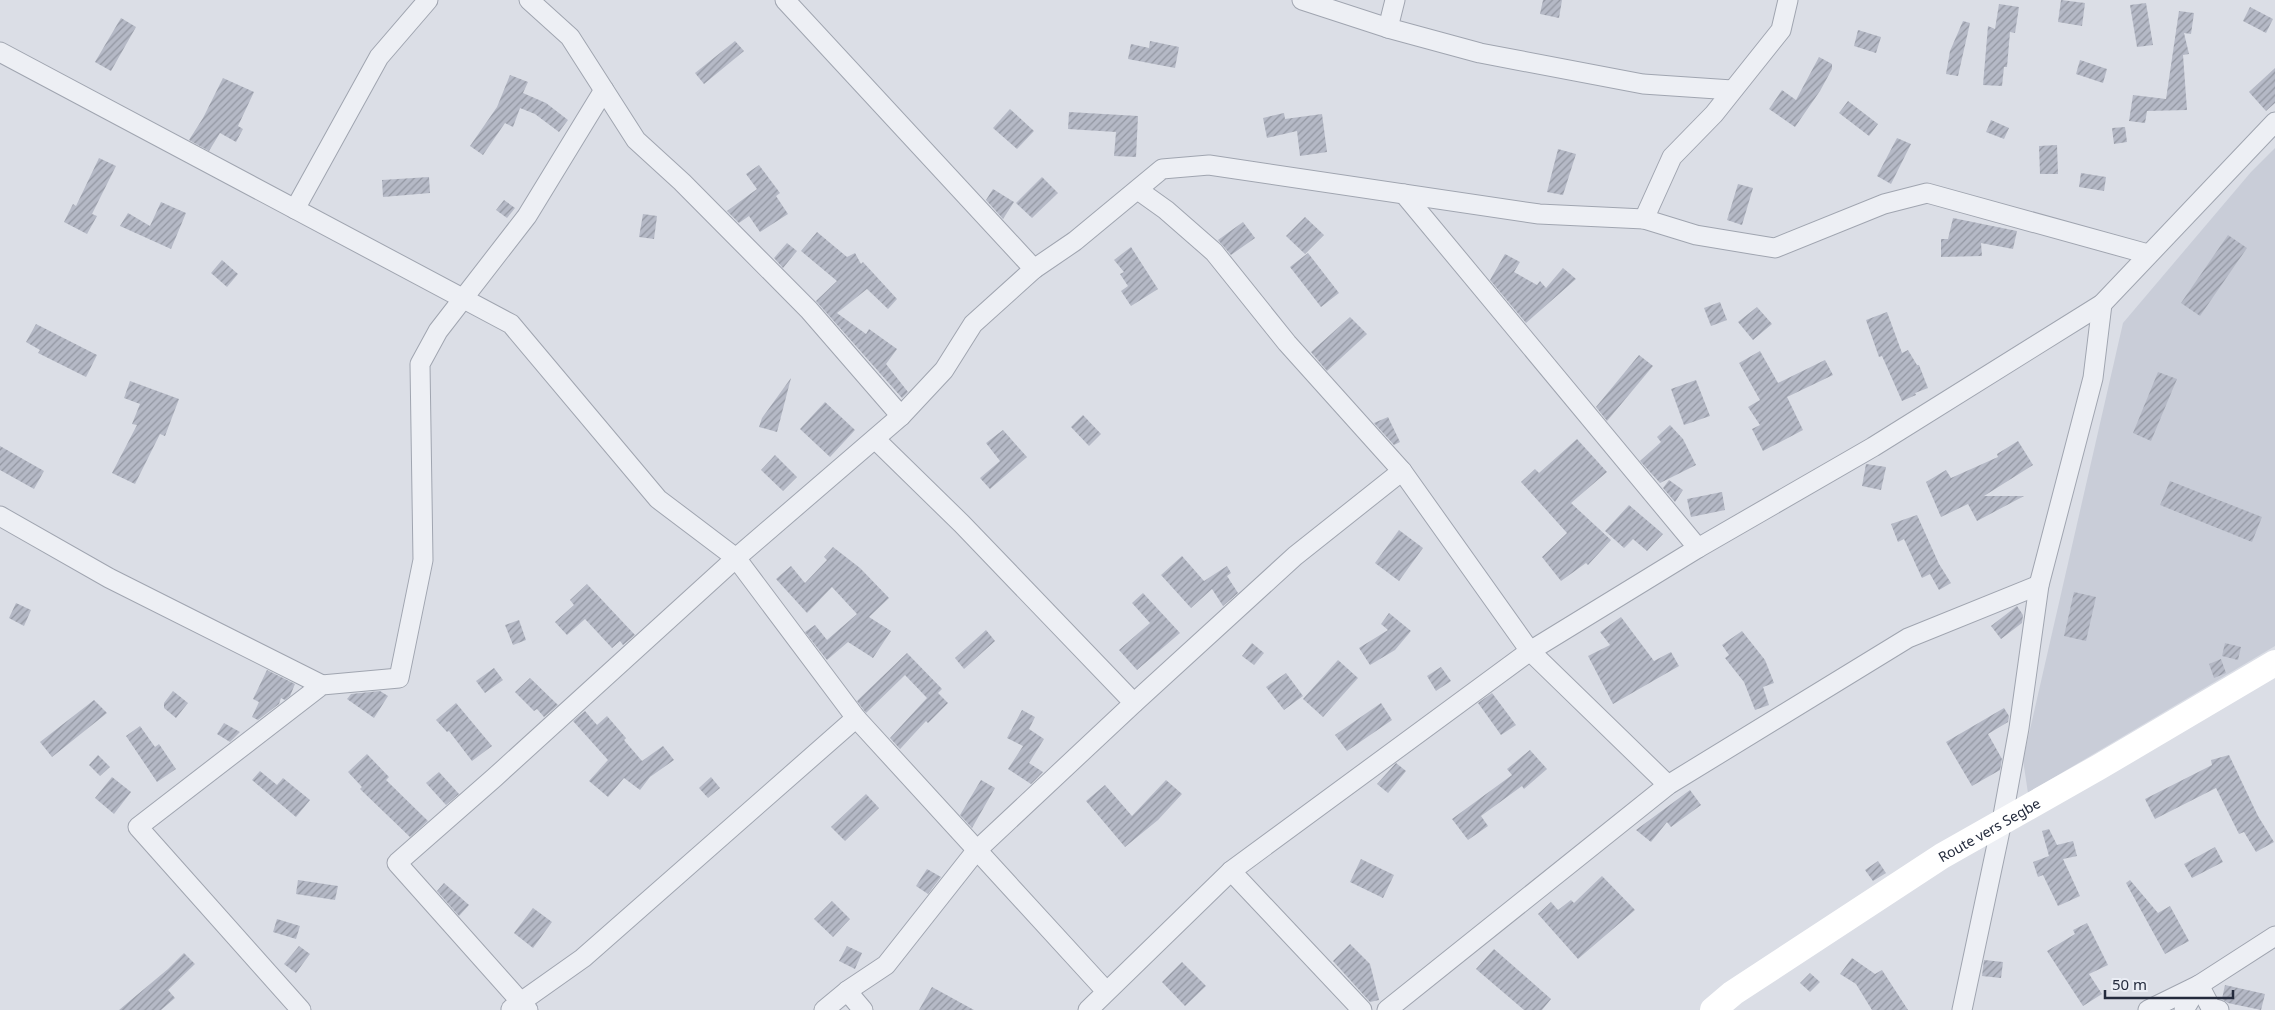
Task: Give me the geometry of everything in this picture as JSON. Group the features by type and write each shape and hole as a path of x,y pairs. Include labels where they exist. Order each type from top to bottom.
{"main road":[{"name":"Route vers Segbe","path":"1713,1010 1733,993 1942,856 2099,767 2275,663"}],"street":[{"path":"295,209 379,57 428,0"},
{"path":"529,0 570,37 636,140 682,182 809,310 901,416"},
{"path":"785,0 1034,269"},
{"path":"1302,0 1388,28 1480,53 1644,84 1732,90"},
{"path":"1388,28 1395,0"},
{"path":"1644,219 1672,157 1714,114 1781,30 1788,0"},
{"path":"0,52 511,324 658,499 736,558 856,718 1106,991"},
{"path":"0,516 109,578 322,685 399,678 424,560 420,364 438,331 528,216 604,90"},
{"path":"1088,1010 1231,871 1530,651 1698,548 1873,448 2102,304 2275,122"},
{"path":"856,718 583,958 519,1007 397,864 736,558 901,416 944,370 974,324 1034,269 1074,241 1162,169 1209,166 1538,214 1644,219 1696,236 1775,248 1884,204 1927,193 2148,254"},
{"path":"1138,190 1166,210 1214,252 1287,343 1402,471 1530,651 1668,785"},
{"path":"1404,194 1698,548"},
{"path":"1962,1010 2002,821 2019,728 2039,585 2093,378 2102,304"},
{"path":"875,439 962,524 1134,703"},
{"path":"824,1010 886,965 976,850 1295,556 1402,471"},
{"path":"1386,1010 1668,785 1908,638 2039,585"},
{"path":"301,1010 138,827 322,685"},
{"path":"1231,871 1362,1010"},
{"path":"2148,1010 2199,985 2275,936"},
{"path":"2184,1010 2199,985"},
{"path":"2199,985 2211,1008 2218,1010"},
{"path":"847,992 863,1010"}],"shaded area":[{"path":"2275,148 2275,646 2028,793 2023,760 2123,323 2251,172"}],"building":[{"path":"1543,0 1562,0 1559,18 1540,14"},
{"path":"2061,0 2085,3 2082,26 2058,22"},
{"path":"2146,3 2153,45 2137,47 2130,5"},
{"path":"1999,4 2019,7 2015,33 2010,32 2007,67 2004,67 2002,86 1983,85 1988,26 1995,29"},
{"path":"2250,7 2273,19 2266,33 2243,21"},
{"path":"2179,11 2194,13 2191,34 2184,33 2189,54 2183,55 2187,110 2147,111 2145,123 2129,121 2133,95 2166,99"},
{"path":"121,18 136,27 111,71 95,62"},
{"path":"1963,21 1970,23 1958,76 1946,74 1950,51"},
{"path":"1858,30 1881,37 1876,53 1854,46"},
{"path":"735,41 744,51 704,84 695,73"},
{"path":"1150,41 1179,47 1175,68 1128,59 1131,44 1149,48"},
{"path":"1819,57 1832,64 1832,69 1820,91 1795,127 1769,109 1782,90 1796,100"},
{"path":"2080,60 2107,69 2103,83 2076,74"},
{"path":"2275,68 2275,103 2266,111 2249,92"},
{"path":"510,75 528,82 523,93 546,103 568,120 559,132 535,114 520,108 513,127 505,123 483,155 470,146 497,107"},
{"path":"223,78 254,92 238,126 243,129 236,142 220,133 209,151 189,140 203,118"},
{"path":"1848,101 1878,124 1869,136 1839,113"},
{"path":"1010,109 1034,131 1017,149 993,128"},
{"path":"1069,112 1138,116 1136,157 1114,156 1116,132 1068,129"},
{"path":"1284,113 1285,119 1322,114 1327,152 1300,156 1297,131 1267,138 1263,118"},
{"path":"1991,120 2009,128 2004,139 1986,132"},
{"path":"2125,127 2127,142 2114,144 2112,128"},
{"path":"1897,138 1911,144 1891,184 1877,176"},
{"path":"2057,145 2058,174 2040,174 2039,146"},
{"path":"1558,149 1576,154 1563,195 1547,192"},
{"path":"99,158 116,166 92,214 97,216 87,234 64,222 73,204 76,206"},
{"path":"759,165 780,193 776,196 788,214 760,232 749,216 739,223 727,211 757,189 746,174"},
{"path":"2081,173 2106,177 2104,191 2079,187"},
{"path":"429,177 430,193 383,197 382,180"},
{"path":"1042,177 1058,193 1032,218 1016,203"},
{"path":"1738,184 1753,188 1742,225 1727,220"},
{"path":"993,189 1014,202 1003,219 986,200"},
{"path":"504,200 515,208 507,218 496,210"},
{"path":"161,202 186,213 171,249 120,226 128,213 150,226"},
{"path":"643,214 657,216 654,239 639,237"},
{"path":"1305,217 1324,235 1305,254 1286,236"},
{"path":"1953,218 2017,231 2013,249 1981,243 1982,256 1941,257 1941,239 1948,239"},
{"path":"1243,222 1255,238 1231,255 1218,240"},
{"path":"817,232 847,257 855,253 861,264 863,262 897,299 888,309 867,289 837,313 866,334 869,329 897,349 886,364 908,392 902,398 816,301 837,281 801,251"},
{"path":"2228,235 2247,248 2200,316 2181,303"},
{"path":"787,243 797,251 783,268 774,258"},
{"path":"1131,247 1158,289 1131,306 1121,291 1128,286 1120,274 1124,272 1114,260"},
{"path":"1308,253 1339,293 1321,307 1290,267"},
{"path":"1505,254 1520,262 1514,272 1537,285 1540,281 1546,288 1563,268 1576,279 1526,323 1490,280"},
{"path":"222,260 238,274 227,287 211,273"},
{"path":"1720,302 1727,320 1711,326 1704,308"},
{"path":"1757,307 1772,324 1753,340 1738,322"},
{"path":"1887,312 1902,353 1908,350 1917,365 1919,365 1928,388 1902,401 1882,356 1879,357 1866,320"},
{"path":"1350,317 1367,334 1327,371 1311,352"},
{"path":"36,324 97,355 86,377 38,353 40,350 26,342"},
{"path":"1760,351 1778,383 1825,360 1833,375 1787,397 1803,430 1763,451 1752,429 1760,425 1748,407 1760,400 1739,363"},
{"path":"1639,355 1653,366 1607,421 1596,407"},
{"path":"2158,372 2177,379 2151,441 2133,433"},
{"path":"791,378 777,432 759,427 762,418"},
{"path":"1696,380 1710,416 1684,425 1671,389"},
{"path":"130,381 179,399 165,436 160,434 135,484 112,473 137,425 132,424 140,404 124,398"},
{"path":"825,402 855,430 830,457 800,429"},
{"path":"1083,415 1101,434 1089,446 1071,427"},
{"path":"1388,417 1400,442 1394,445 1374,423"},
{"path":"1670,425 1683,439 1696,465 1660,483 1640,461 1661,442 1657,437"},
{"path":"1003,430 1027,457 990,489 980,478 1000,461 986,443"},
{"path":"1577,439 1607,472 1571,503 1611,540 1588,565 1586,563 1561,581 1542,557 1567,533 1521,482 1535,469 1539,473"},
{"path":"2018,441 2033,465 1984,496 2024,496 1977,521 1968,504 1941,517 1926,482 1946,470 1951,478 1998,457 1997,454"},
{"path":"0,446 44,471 34,489 0,470"},
{"path":"775,455 797,477 783,491 761,470"},
{"path":"1866,464 1886,467 1881,490 1862,486"},
{"path":"1669,480 1683,490 1675,502 1663,488"},
{"path":"2170,481 2262,517 2252,542 2160,505"},
{"path":"1722,492 1725,510 1691,517 1687,499"},
{"path":"1629,505 1663,534 1647,551 1633,539 1624,548 1605,531"},
{"path":"1917,515 1939,564 1951,583 1939,590 1930,574 1922,578 1904,539 1898,542 1891,524"},
{"path":"1399,530 1423,548 1399,581 1375,563"},
{"path":"833,547 860,568 889,598 869,617 891,631 873,658 848,642 827,660 805,632 815,625 827,640 857,614 832,587 807,613 776,579 791,566 805,583 827,560 824,557"},
{"path":"1182,556 1204,581 1227,566 1231,573 1227,576 1238,593 1223,606 1212,589 1191,608 1161,575"},
{"path":"587,584 635,635 623,645 620,641 612,648 585,619 567,635 555,622 574,605 570,600"},
{"path":"2074,592 2096,597 2086,641 2064,636"},
{"path":"1143,593 1180,633 1137,670 1119,650 1150,623 1132,603"},
{"path":"16,603 31,610 24,626 9,618"},
{"path":"2017,606 2023,615 2022,623 2001,639 1991,626"},
{"path":"1389,613 1411,631 1395,650 1370,665 1359,648 1388,630 1381,624"},
{"path":"1621,617 1654,661 1671,652 1679,666 1613,704 1588,656 1610,645 1600,632"},
{"path":"519,620 526,640 513,645 505,625"},
{"path":"986,630 995,641 964,669 955,658"},
{"path":"1742,631 1765,660 1774,683 1763,687 1769,705 1755,710 1744,682 1725,658 1729,655 1722,645"},
{"path":"1252,643 1264,653 1254,665 1242,656"},
{"path":"2225,643 2241,647 2238,660 2222,656"},
{"path":"907,653 942,689 938,693 948,703 928,723 926,721 900,749 890,738 927,698 905,675 866,713 857,701"},
{"path":"2221,659 2226,673 2214,678 2209,664"},
{"path":"1338,660 1358,678 1323,717 1303,699"},
{"path":"1441,667 1451,681 1436,691 1427,676"},
{"path":"494,668 503,680 485,693 476,681"},
{"path":"267,670 295,684 290,696 285,700 281,698 279,704 258,720 252,717 259,702 253,699"},
{"path":"1286,673 1303,696 1284,710 1266,687"},
{"path":"530,678 558,705 544,717 537,709 534,711 515,692"},
{"path":"173,691 188,703 176,718 164,708 164,703"},
{"path":"380,691 388,696 374,718 347,699 351,694"},
{"path":"1492,693 1516,725 1501,735 1478,703"},
{"path":"94,700 107,713 52,757 40,742"},
{"path":"456,703 492,746 472,761 449,731 447,732 436,720"},
{"path":"1381,703 1392,720 1347,751 1335,735"},
{"path":"2004,708 2009,716 2008,722 1988,734 2002,759 2000,770 1972,786 1946,742"},
{"path":"1022,710 1035,717 1029,729 1044,739 1029,763 1043,772 1031,784 1008,769 1023,746 1007,738"},
{"path":"585,711 597,725 607,716 642,761 663,746 674,760 650,777 640,790 624,778 608,797 589,781 608,760 573,721"},
{"path":"224,723 240,732 230,742 217,734"},
{"path":"140,726 155,747 159,744 176,769 157,782 126,736"},
{"path":"1530,750 1547,769 1524,789 1522,786 1481,816 1488,826 1468,840 1452,819 1512,775 1507,769"},
{"path":"367,754 389,777 386,780 428,821 410,837 360,789 362,787 348,772"},
{"path":"98,755 110,767 100,776 89,765"},
{"path":"2229,755 2258,816 2274,842 2256,852 2244,832 2239,834 2216,788 2155,819 2145,799 2212,765 2211,760"},
{"path":"1396,763 1406,771 1388,793 1377,784"},
{"path":"260,771 277,785 283,778 310,800 296,817 252,780"},
{"path":"439,772 459,794 446,805 426,783"},
{"path":"112,777 131,792 114,814 95,798"},
{"path":"711,777 720,788 708,798 699,788"},
{"path":"981,780 995,788 972,828 960,815"},
{"path":"1166,780 1182,794 1158,820 1125,847 1086,801 1105,785 1132,816"},
{"path":"1690,790 1701,805 1671,827 1667,822 1651,842 1636,830"},
{"path":"866,794 879,808 845,841 831,827"},
{"path":"2049,829 2057,845 2073,841 2077,856 2063,859 2080,896 2058,906 2043,875 2038,877 2033,862 2049,856 2042,831"},
{"path":"2215,847 2223,862 2192,878 2184,864"},
{"path":"1361,859 1394,875 1383,898 1350,882"},
{"path":"1878,861 1886,873 1873,881 1865,870"},
{"path":"927,869 941,877 928,894 916,886"},
{"path":"1602,876 1635,910 1578,959 1538,914 1551,902 1558,910 1571,900 1574,903"},
{"path":"298,880 338,886 335,900 296,894"},
{"path":"2130,880 2158,913 2170,906 2189,941 2165,954 2126,883"},
{"path":"444,883 469,905 459,916 437,891"},
{"path":"832,901 850,919 833,937 814,919"},
{"path":"533,908 552,922 533,948 514,933"},
{"path":"277,919 300,926 296,939 273,932"},
{"path":"2087,923 2108,965 2089,974 2102,994 2083,1006 2047,951 2075,934 2073,930"},
{"path":"1350,944 1370,964 1379,1000 1370,1002 1333,961"},
{"path":"299,946 310,954 296,973 284,964"},
{"path":"847,946 862,953 855,969 839,961"},
{"path":"1494,949 1551,999 1542,1010 1524,1010 1476,969"},
{"path":"184,953 195,964 168,990 175,998 161,1010 119,1010 168,969"},
{"path":"1852,958 1875,974 1882,970 1908,1010 1872,1010 1856,984 1840,974"},
{"path":"1984,960 2003,962 2001,978 1982,976"},
{"path":"1182,962 1206,986 1185,1006 1162,982"},
{"path":"1810,973 1820,982 1810,992 1800,983"},
{"path":"2225,985 2265,994 2261,1010 2228,1003 2222,999"},
{"path":"932,987 974,1010 919,1010"}]}
